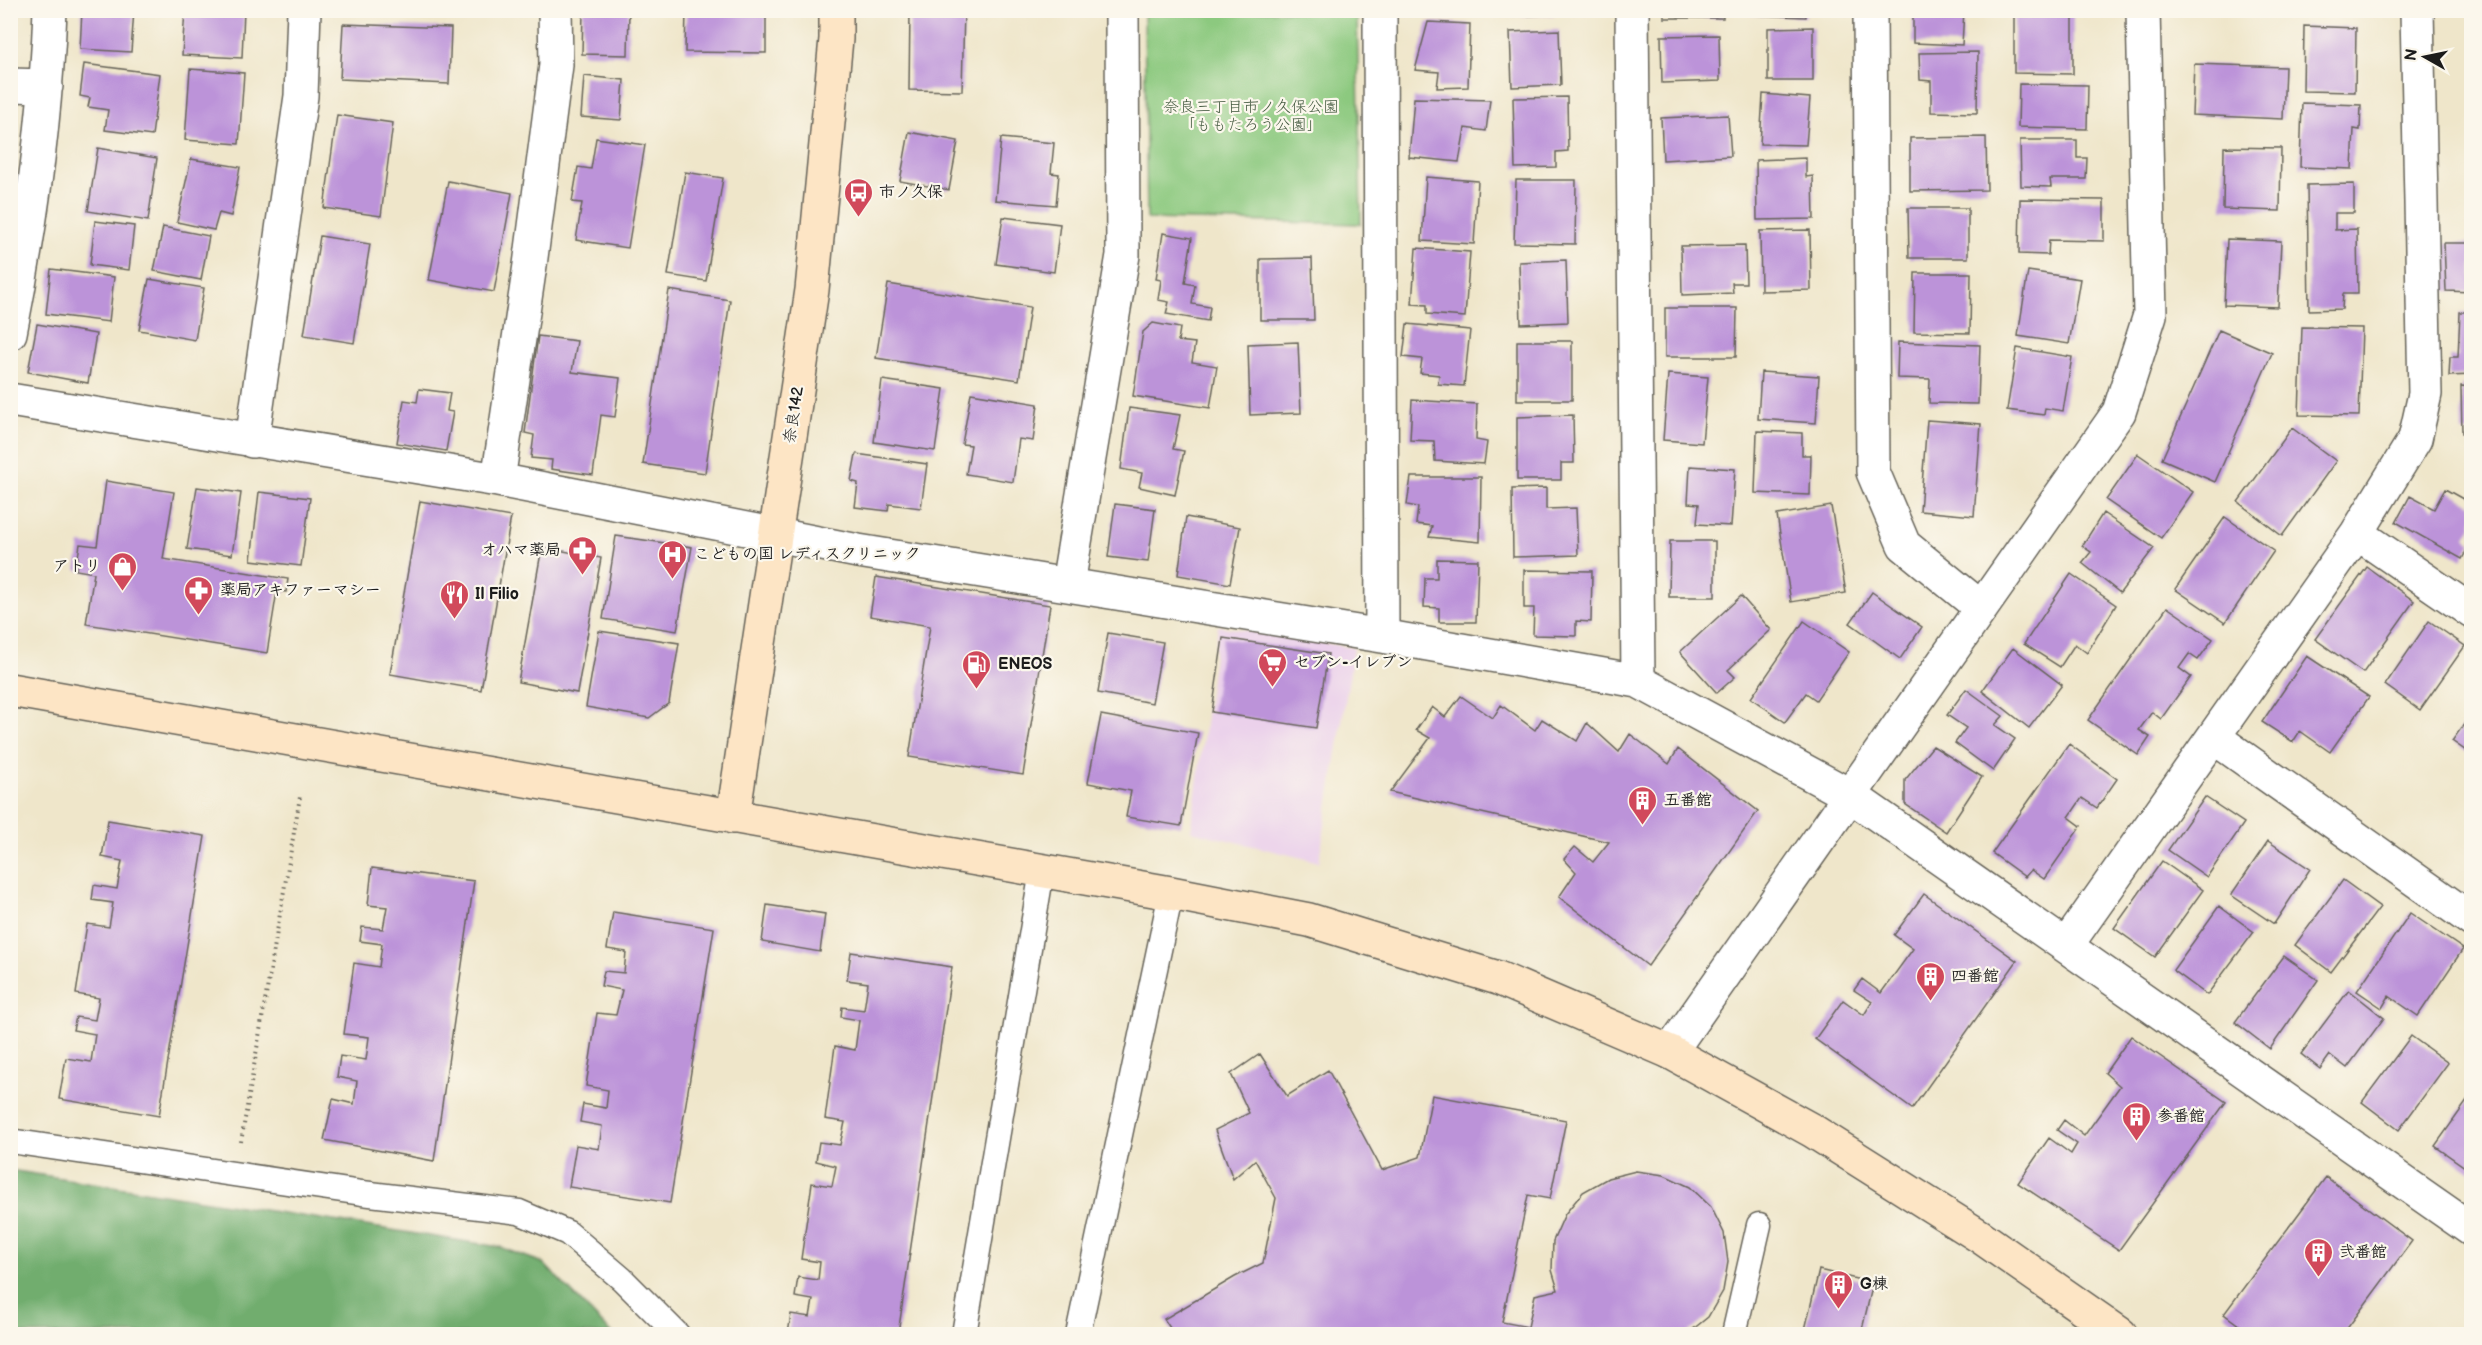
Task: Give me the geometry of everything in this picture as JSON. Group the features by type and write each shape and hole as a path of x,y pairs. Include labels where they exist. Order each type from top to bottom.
{"street":[{"path":"10,333 23,266 46,86 50,10"},
{"path":"252,441 301,96 304,10"},
{"path":"498,480 530,265 556,66 555,10"},
{"name":"奈良142","path":"733,817 812,290 836,39 836,10"},
{"path":"1068,584 1123,255 1122,10"},
{"path":"1380,10 1382,636"},
{"path":"1632,10 1638,681"},
{"path":"1870,10 1873,472 1904,545 1980,607"},
{"path":"1670,1052 2119,412 2150,315 2143,10"},
{"path":"2066,946 2215,738 2357,533 2415,439 2425,394 2417,10"},
{"path":"10,85 46,86"},
{"path":"10,400 498,480 858,551 1382,636 1638,681 1851,796 2472,1230"},
{"path":"2357,533 2472,612"},
{"path":"10,690 1171,892 1309,920 1498,978 1670,1052 1823,1137 1981,1237 2120,1335"},
{"path":"2215,738 2472,920"}],"lane":[{"path":"964,1335 1042,871"},
{"path":"1078,1335 1171,892"},
{"path":"10,1141 362,1193 519,1212 568,1233 621,1279 678,1335"},
{"path":"1734,1335 1759,1225"}],"path":[{"path":"236,1174 300,796"}],"shaded area":[{"path":"1218,626 1354,648 1319,862 1191,831"}],"green space":[{"name":"奈良三丁目市ノ久保公園 「ももたろう公園」","path":"1144,11 1357,11 1361,224 1147,219"},
{"path":"10,1170 500,1247 543,1263 612,1334 11,1334"}],"building":[{"path":"82,10 134,10 131,52 80,49"},
{"path":"185,10 244,10 242,58 182,55"},
{"path":"583,10 629,10 628,55 582,54"},
{"path":"686,10 766,10 766,53 685,52"},
{"path":"910,10 964,10 962,91 909,90"},
{"path":"1509,10 1554,10 1554,15 1509,16"},
{"path":"1664,10 1723,10 1723,18 1664,18"},
{"path":"1751,10 1806,10 1806,17 1750,15"},
{"path":"1913,10 1964,10 1962,45 1913,43"},
{"path":"2014,10 2073,10 2073,74 2014,73"},
{"path":"2305,10 2358,10 2358,16 2305,16"},
{"path":"1428,22 1470,24 1468,87 1437,88 1439,72 1415,70"},
{"path":"343,24 451,28 449,84 340,79"},
{"path":"2304,26 2356,28 2355,92 2303,91"},
{"path":"1813,27 1813,81 1768,81 1768,28"},
{"path":"1559,30 1561,85 1512,87 1510,32"},
{"path":"1719,35 1720,81 1662,83 1661,36"},
{"path":"1978,52 1977,113 1931,112 1931,81 1920,80 1919,53"},
{"path":"84,64 160,74 152,136 105,130 108,110 88,107 90,98 80,96"},
{"path":"2194,64 2285,67 2283,119 2192,115"},
{"path":"190,69 244,73 239,144 185,140"},
{"path":"584,76 624,80 621,120 581,117"},
{"path":"2019,84 2088,85 2087,129 2018,127"},
{"path":"1763,94 1810,98 1806,145 1760,144"},
{"path":"1567,97 1568,151 1556,152 1556,167 1515,168 1513,98"},
{"path":"1414,98 1490,100 1486,131 1465,128 1459,162 1409,157"},
{"path":"2302,103 2361,105 2360,130 2354,129 2352,169 2300,167"},
{"path":"337,115 393,123 381,216 324,208"},
{"path":"1728,115 1731,156 1663,160 1661,118"},
{"path":"909,132 958,141 949,190 900,181"},
{"path":"1986,137 1987,190 1910,191 1910,138"},
{"path":"596,138 645,145 628,248 576,240 582,203 572,202 578,167 591,169"},
{"path":"1001,138 1054,143 1051,173 1059,174 1056,205 995,200"},
{"path":"2020,140 2077,140 2077,158 2087,158 2086,179 2050,179 2051,187 2021,186"},
{"path":"2224,147 2281,148 2280,211 2223,209"},
{"path":"98,148 157,158 148,221 88,211"},
{"path":"1806,158 1806,177 1813,176 1814,219 1757,220 1756,160"},
{"path":"191,159 240,167 231,216 219,213 214,230 177,222"},
{"path":"685,172 723,178 706,281 668,275"},
{"path":"1426,177 1478,181 1474,244 1422,241"},
{"path":"1516,180 1576,180 1575,244 1514,243"},
{"path":"448,181 512,193 494,292 429,280"},
{"path":"2354,184 2354,213 2335,213 2335,230 2357,229 2358,294 2343,294 2342,309 2309,310 2307,185"},
{"path":"2020,199 2104,200 2104,241 2049,240 2048,255 2019,254"},
{"path":"1908,208 1968,208 1968,258 1909,258"},
{"path":"1003,217 1060,224 1054,272 996,264"},
{"path":"95,221 134,226 129,270 90,265"},
{"path":"163,227 209,236 201,280 154,271"},
{"path":"1810,230 1811,290 1761,291 1760,231"},
{"path":"1163,233 1192,238 1185,283 1195,285 1192,304 1210,307 1208,321 1166,314 1169,302 1158,300 1161,280 1156,279"},
{"path":"320,236 370,244 354,343 304,335"},
{"path":"2227,239 2281,241 2278,307 2224,305"},
{"path":"2444,243 2472,243 2472,292 2446,291"},
{"path":"1745,245 1746,283 1732,283 1733,293 1682,295 1681,246"},
{"path":"1416,248 1470,252 1465,317 1427,314 1427,305 1412,304"},
{"path":"1312,258 1314,320 1260,320 1260,259"},
{"path":"1566,260 1568,322 1521,324 1519,262"},
{"path":"51,269 114,277 109,322 46,314"},
{"path":"2028,271 2080,279 2069,344 2018,336"},
{"path":"1915,273 1971,273 1970,333 1914,332"},
{"path":"149,279 204,288 195,340 139,330"},
{"path":"888,284 1030,307 1019,380 876,358"},
{"path":"669,290 730,300 705,473 643,464"},
{"path":"1665,308 1737,308 1736,357 1665,357"},
{"path":"2460,312 2472,312 2472,375 2449,376 2450,357 2458,357"},
{"path":"1153,323 1180,328 1178,341 1195,343 1192,362 1217,366 1210,408 1133,396 1143,332"},
{"path":"37,324 96,334 88,383 28,372"},
{"path":"1407,324 1470,330 1464,386 1438,384 1439,375 1420,373 1422,359 1403,357"},
{"path":"2302,327 2362,328 2359,416 2299,415"},
{"path":"2219,330 2272,353 2215,482 2162,459"},
{"path":"538,336 577,341 572,372 620,378 615,417 601,415 593,475 551,469 552,460 531,458 534,435 525,433"},
{"path":"1517,341 1572,341 1572,400 1517,400"},
{"path":"1298,342 1301,413 1250,415 1248,344"},
{"path":"1898,342 1980,345 1978,404 1929,403 1930,379 1897,378"},
{"path":"2017,348 2072,357 2063,411 2045,408 2044,415 2007,410"},
{"path":"1761,372 1819,376 1816,423 1758,419"},
{"path":"1668,374 1708,377 1702,443 1663,440"},
{"path":"882,380 944,389 935,451 874,442"},
{"path":"2461,386 2472,387 2472,433 2462,433"},
{"path":"419,389 450,393 447,411 453,412 446,451 397,443 404,400 417,402"},
{"path":"971,393 1038,404 1033,441 1019,439 1013,482 966,474 971,445 962,444"},
{"path":"1412,400 1477,404 1476,440 1487,442 1484,464 1435,461 1434,441 1410,440"},
{"path":"1129,408 1180,415 1173,449 1184,451 1175,495 1139,487 1142,473 1121,469"},
{"path":"1573,415 1574,463 1561,463 1561,480 1517,480 1517,417"},
{"path":"1927,420 1981,424 1974,516 1920,511"},
{"path":"2292,428 2336,461 2282,536 2238,502"},
{"path":"1757,431 1802,433 1802,455 1811,455 1810,495 1755,493"},
{"path":"856,454 927,464 921,508 889,504 888,511 855,507 858,483 851,481"},
{"path":"2138,454 2193,492 2161,538 2106,500"},
{"path":"1690,466 1735,469 1731,526 1697,524 1699,504 1688,503"},
{"path":"1411,477 1481,477 1480,542 1429,537 1432,526 1416,524 1418,507 1407,505"},
{"path":"106,481 174,492 163,559 288,579 286,592 277,591 267,653 86,624 94,573 76,570 80,544 97,546"},
{"path":"197,487 241,493 232,555 187,549"},
{"path":"1546,488 1546,509 1576,508 1578,555 1513,557 1512,489"},
{"path":"2445,489 2472,504 2472,527 2466,536 2471,542 2462,559 2396,522 2410,496 2434,509"},
{"path":"259,492 310,498 301,566 251,560"},
{"path":"420,501 511,517 481,690 390,674"},
{"path":"1115,504 1155,509 1148,562 1108,557"},
{"path":"1831,506 1846,593 1791,602 1777,515"},
{"path":"2103,513 2154,548 2120,593 2082,563 2091,552 2082,546"},
{"path":"1186,517 1240,527 1230,584 1178,575"},
{"path":"2225,517 2274,551 2225,623 2175,589"},
{"path":"616,536 692,547 677,631 603,619"},
{"path":"1670,541 1715,541 1715,597 1669,597"},
{"path":"542,547 601,558 577,693 518,682"},
{"path":"1437,559 1478,560 1476,622 1439,622 1439,608 1424,607 1425,578 1437,578"},
{"path":"2367,567 2414,601 2363,673 2315,639"},
{"path":"1524,570 1592,571 1591,622 1576,621 1576,636 1533,635 1534,608 1524,608"},
{"path":"2071,574 2116,605 2087,653 2075,644 2060,667 2024,644"},
{"path":"876,577 1050,605 1023,775 909,757 930,626 870,616"},
{"path":"1872,592 1922,627 1900,659 1850,623"},
{"path":"1741,596 1771,630 1728,670 1735,677 1717,693 1680,652"},
{"path":"2167,607 2213,639 2198,660 2189,654 2179,668 2191,677 2161,719 2152,712 2139,730 2150,737 2138,755 2088,720"},
{"path":"1804,621 1849,652 1816,700 1806,693 1785,722 1751,698"},
{"path":"2429,621 2465,646 2420,710 2385,685"},
{"path":"599,631 679,643 669,703 649,718 586,707"},
{"path":"1108,633 1163,642 1152,703 1098,693"},
{"path":"1223,638 1328,654 1316,728 1212,712"},
{"path":"2013,648 2062,685 2029,728 1982,691"},
{"path":"2307,656 2369,697 2330,752 2300,731 2293,742 2262,722"},
{"path":"1966,689 2003,716 1995,725 2015,739 1993,771 1955,743 1966,728 1947,715"},
{"name":"五番館","path":"1461,696 1493,718 1501,705 1535,730 1542,719 1577,741 1587,723 1619,752 1630,734 1669,764 1678,749 1758,811 1648,966 1559,897 1576,872 1564,859 1575,847 1593,862 1609,842 1390,792 1430,738 1416,730 1432,707 1445,717"},
{"path":"2472,713 2472,755 2452,741"},
{"path":"1101,715 1198,733 1181,826 1126,817 1131,791 1088,783"},
{"path":"2069,744 2117,779 2097,808 2082,798 2069,817 2081,826 2044,879 2031,870 2025,877 1992,853"},
{"path":"1933,746 1982,777 1946,832 1905,804 1905,780"},
{"path":"2205,797 2244,823 2207,877 2168,850"},
{"path":"108,820 205,836 159,1116 59,1099 66,1058 91,1062 95,1034 73,1030 76,1017 95,1020 99,998 76,994 87,924 109,927 113,903 92,900 94,885 117,889 122,861 102,857"},
{"path":"2268,841 2310,869 2274,924 2231,895"},
{"path":"2162,861 2203,890 2155,957 2114,928"},
{"path":"372,868 474,881 434,1161 324,1140 333,1099 354,1104 357,1081 337,1077 340,1056 366,1060 369,1037 344,1034 354,963 379,967 382,944 360,941 362,927 383,929 387,907 368,905"},
{"path":"2343,880 2380,907 2331,972 2295,945"},
{"name":"四番館","path":"1924,894 2017,961 1912,1109 1815,1039 1843,1000 1864,1015 1872,1002 1854,990 1862,979 1881,993 1913,949 1894,935"},
{"path":"767,905 825,914 820,952 762,942"},
{"path":"2219,906 2254,932 2207,995 2173,970"},
{"path":"613,912 714,928 670,1203 569,1187 576,1145 599,1149 602,1126 580,1122 583,1104 606,1108 608,1090 586,1086 597,1013 616,1015 622,990 601,986 604,971 624,973 626,952 607,949"},
{"path":"2410,913 2463,949 2418,1016 2389,996 2382,1008 2357,991"},
{"path":"851,952 952,967 898,1334 788,1334 791,1314 810,1317 813,1300 795,1297 798,1277 818,1280 820,1262 801,1259 812,1183 832,1186 836,1166 816,1161 819,1142 840,1145 845,1122 825,1119 835,1046 855,1050 859,1020 841,1017 842,1007 864,1010 868,983 847,980"},
{"path":"2284,956 2318,980 2270,1049 2235,1022"},
{"path":"2349,990 2384,1018 2347,1068 2330,1055 2320,1069 2301,1054"},
{"name":"参番館","path":"2131,1036 2226,1102 2119,1250 2018,1183 2049,1138 2071,1154 2077,1144 2057,1130 2064,1120 2084,1136 2120,1086 2105,1073"},
{"path":"2411,1036 2448,1063 2399,1130 2362,1102"},
{"path":"1260,1054 1287,1096 1328,1070 1382,1170 1420,1157 1432,1095 1566,1120 1550,1199 1528,1195 1502,1322 1528,1327 1535,1295 1558,1290 1552,1270 1553,1241 1565,1214 1583,1192 1608,1178 1636,1171 1664,1175 1690,1187 1711,1207 1724,1233 1728,1262 1723,1291 1708,1317 1687,1334 1174,1334 1164,1319 1263,1263 1276,1198 1255,1160 1233,1179 1215,1130 1249,1113 1231,1074"},
{"path":"2472,1094 2472,1172 2435,1146"},
{"name":"弐番館","path":"2326,1177 2412,1241 2343,1334 2251,1334 2224,1314"},
{"name":"G棟","path":"1819,1270 1873,1283 1861,1334 1804,1334"}],"place":[{"name":"市ノ久保","path":"858,218"},
{"name":"オハマ薬局","path":"582,576"},
{"name":"こどもの国 レディスクリニック","path":"673,580"},
{"name":"アトリ","path":"122,592"},
{"name":"薬局アキファーマシー","path":"199,616"},
{"name":"Il Filio","path":"454,620"},
{"name":"セブン-イレブン","path":"1273,688"},
{"name":"ENEOS","path":"977,690"},
{"name":"五番館","path":"1643,826"},
{"name":"四番館","path":"1930,1002"},
{"name":"参番館","path":"2136,1142"},
{"name":"弐番館","path":"2318,1278"},
{"name":"G棟","path":"1839,1310"}]}
